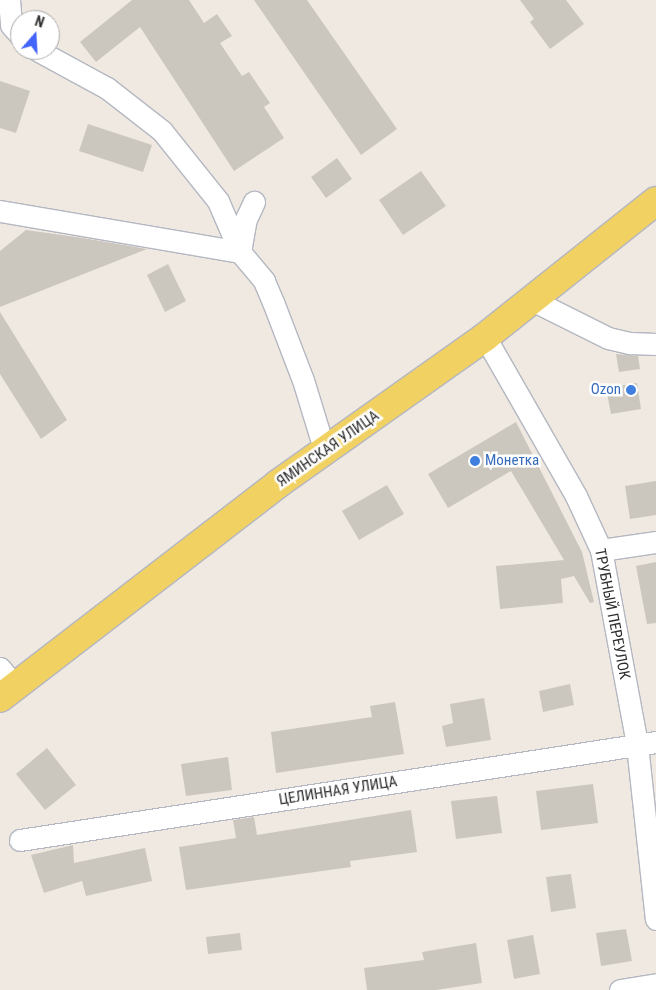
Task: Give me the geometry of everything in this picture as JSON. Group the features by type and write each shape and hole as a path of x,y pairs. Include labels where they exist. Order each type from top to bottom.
{"main road":[{"name":"ЯМИНСКАЯ УЛИЦА","path":"5,685 279,483 485,336 656,201"}],"street":[{"path":"9,0 10,12"},
{"path":"55,60 107,88 162,131 218,201 240,252 264,281 274,302 303,380 325,452"},
{"path":"240,252 244,225 254,202"},
{"path":"0,211 240,252"},
{"path":"530,299 608,338 656,344"},
{"name":"ТРУБНЫЙ ПЕРЕУЛОК","path":"485,336 576,496 601,550 646,744 656,919"},
{"path":"601,550 656,542"},
{"name":"ЦЕЛИННАЯ УЛИЦА","path":"20,840 646,744"},
{"path":"620,990 656,984"}],"building":[{"path":"132,0 189,0 204,23 217,14 232,36 220,43 242,76 249,72 270,103 264,107 284,138 234,171 140,27 96,62 80,42"},
{"path":"254,0 307,0 397,129 361,155"},
{"path":"520,0 566,0 584,24 550,49 530,22 534,19"},
{"path":"0,81 30,91 16,133 0,128"},
{"path":"88,124 152,145 143,172 79,151"},
{"path":"337,158 352,179 326,198 311,177"},
{"path":"421,171 446,206 403,235 379,200"},
{"path":"26,230 147,249 0,307 0,251"},
{"path":"168,264 186,301 165,312 147,275"},
{"path":"0,312 67,420 41,439 0,374"},
{"path":"616,354 638,356 640,369 619,372"},
{"path":"637,383 641,409 611,414 606,388"},
{"path":"516,422 582,552 594,602 590,603 574,576 561,579 563,603 500,609 496,566 564,560 511,471 448,508 428,474"},
{"path":"656,481 656,515 630,519 625,486"},
{"path":"387,485 404,514 359,540 342,511"},
{"path":"656,562 656,623 647,624 636,566"},
{"path":"570,684 574,705 543,712 539,691"},
{"path":"484,698 491,740 446,747 442,726 453,723 450,704"},
{"path":"395,702 404,754 276,773 271,732 372,717 370,706"},
{"path":"47,748 76,785 45,810 16,774"},
{"path":"228,757 232,790 186,796 181,764"},
{"path":"593,784 598,823 541,830 536,791"},
{"path":"497,796 502,833 456,839 451,801"},
{"path":"411,810 417,852 350,861 351,867 186,890 179,847 236,838 233,820 254,817 257,835"},
{"path":"73,845 74,863 145,848 152,881 86,896 82,881 44,893 31,855"},
{"path":"571,874 576,908 551,912 546,877"},
{"path":"626,929 632,961 601,966 596,933"},
{"path":"240,933 242,950 208,954 206,937"},
{"path":"533,935 540,974 514,979 507,940"},
{"path":"476,943 482,983 436,990 367,990 364,968 424,960 422,952"}],"place":[{"name":"Ozon","path":"631,390"},
{"name":"Монетка","path":"475,461"}]}
